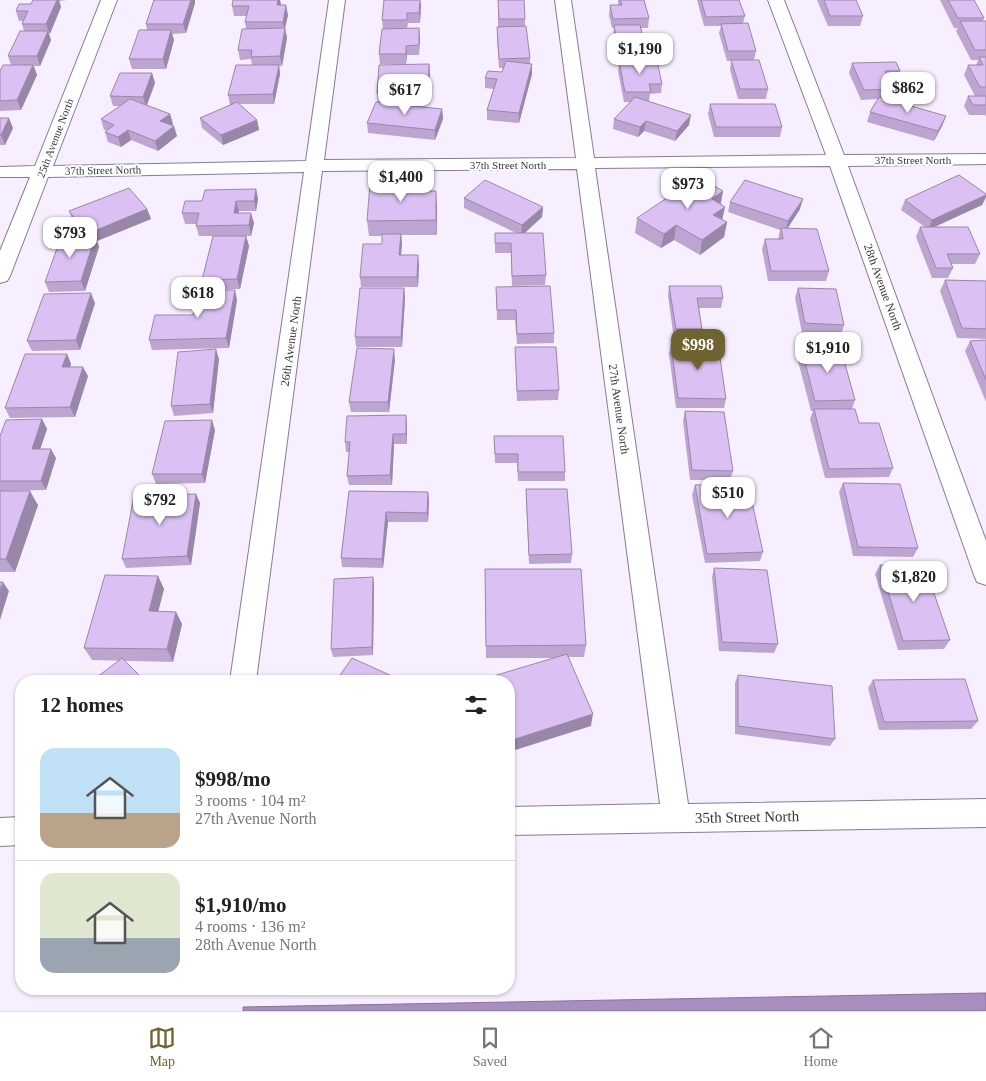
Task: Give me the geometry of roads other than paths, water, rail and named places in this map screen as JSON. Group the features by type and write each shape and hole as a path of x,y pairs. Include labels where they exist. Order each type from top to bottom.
{"street":[{"name":"25th Avenue North","path":"0,276 109,0"},
{"name":"26th Avenue North","path":"244,675 337,0"},
{"name":"27th Avenue North","path":"563,0 676,818"},
{"name":"28th Avenue North","path":"776,0 837,161 986,575"},
{"name":"37th Street North","path":"0,172 315,166 986,159"},
{"name":"35th Street North","path":"515,822 986,813"},
{"path":"0,832 15,831"}]}
